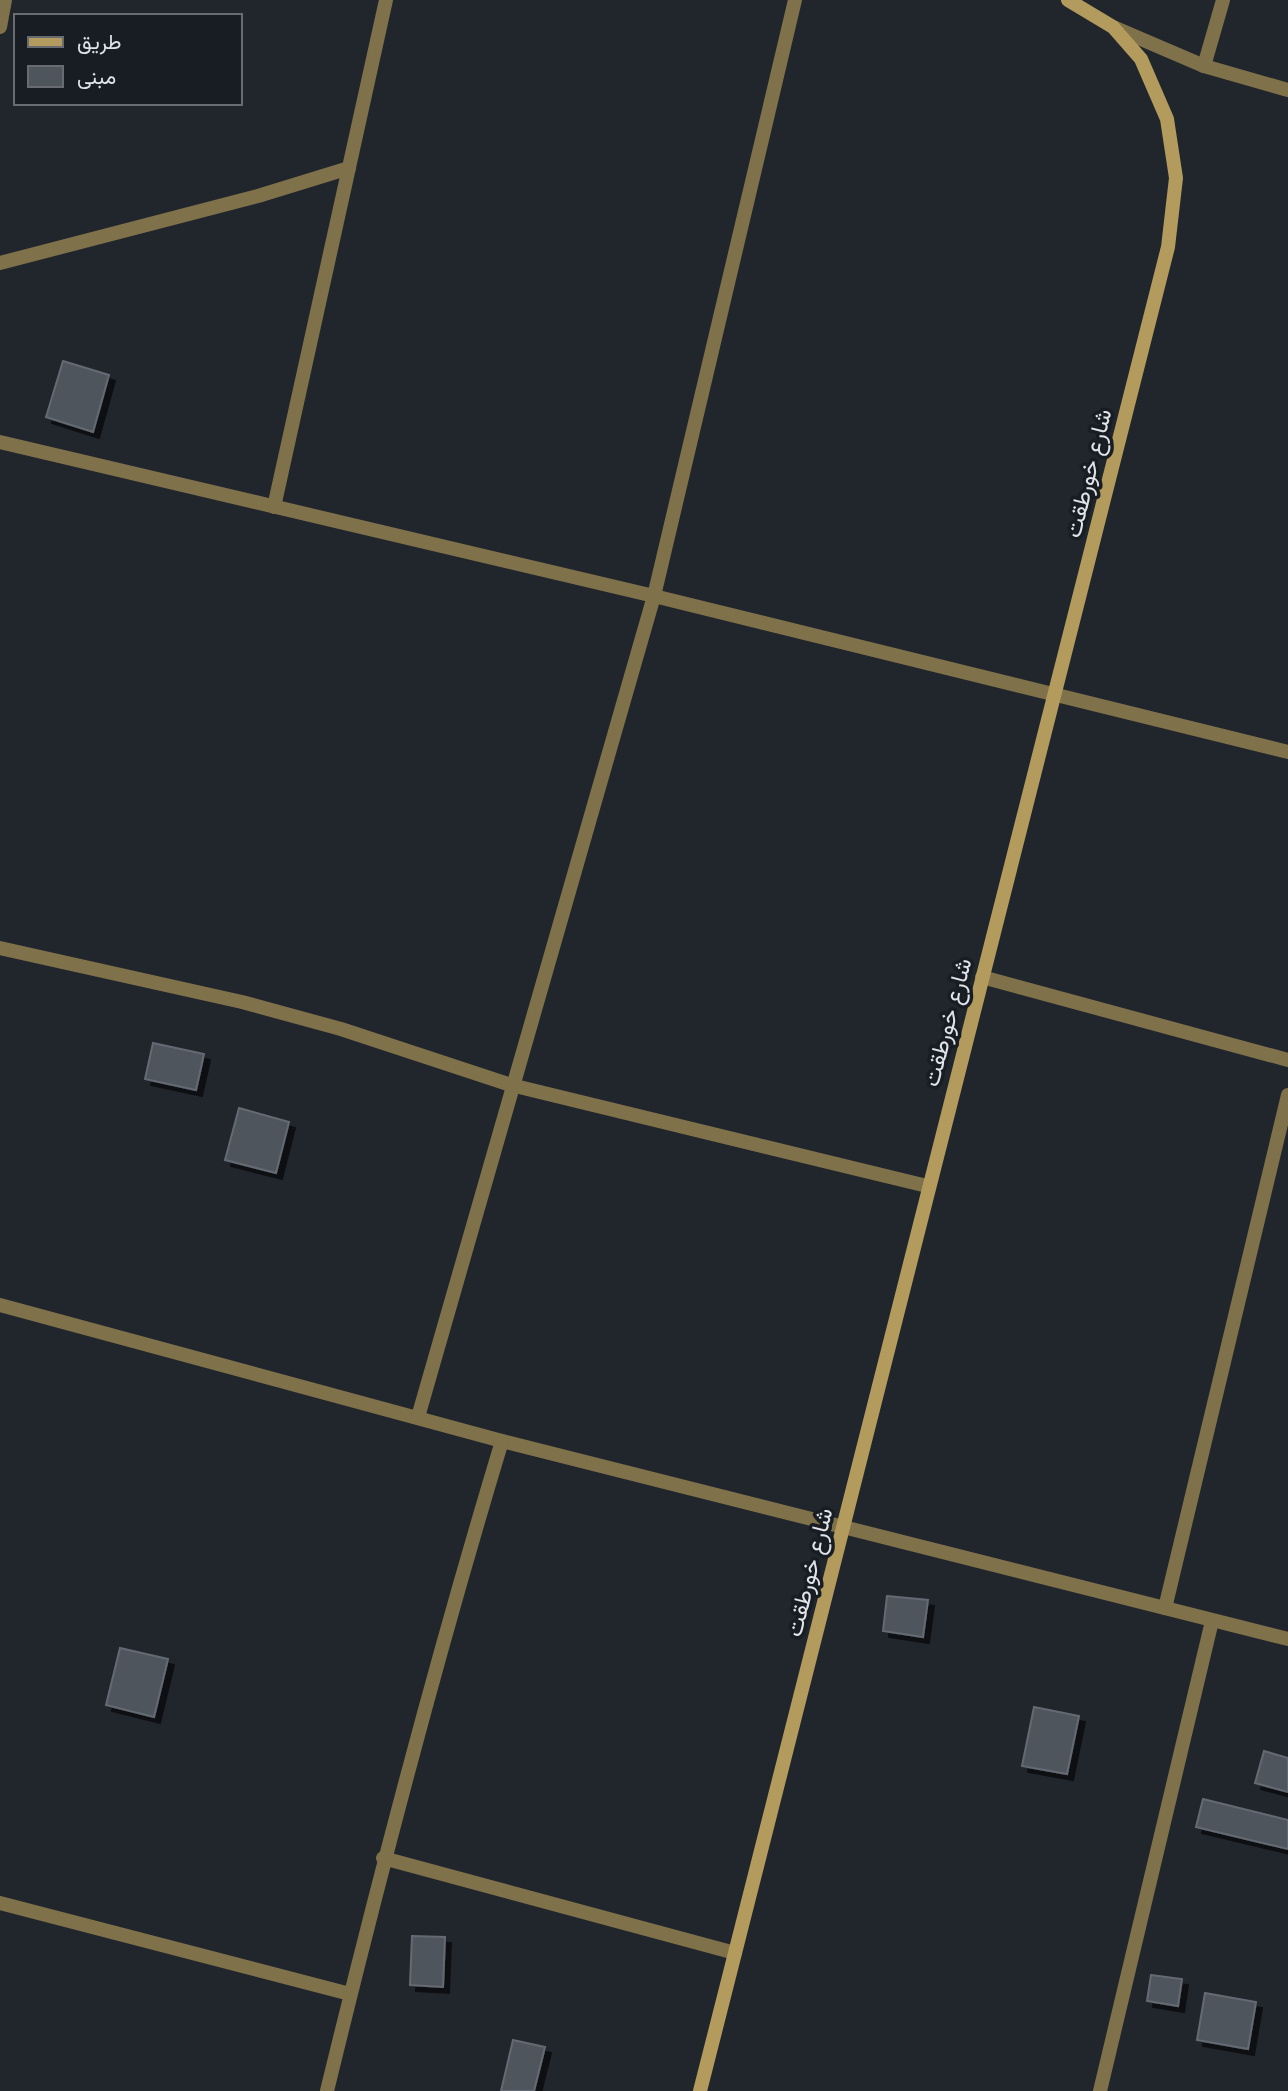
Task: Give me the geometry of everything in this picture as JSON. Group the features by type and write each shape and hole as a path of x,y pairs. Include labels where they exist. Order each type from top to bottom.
{"street":[{"path":"0,27 5,0"},
{"path":"274,507 386,0"},
{"path":"418,1417 511,1085 654,596 795,0"},
{"name":"شارع خورطقت","path":"701,2091 927,1186 1168,247 1176,178 1167,119 1141,59 1113,27 1068,0"},
{"path":"1204,66 1223,0"},
{"path":"1113,27 1204,66 1288,90"},
{"path":"0,263 258,196 349,168"},
{"path":"0,442 654,596 1288,752"},
{"path":"0,948 242,1002 341,1029 511,1085 927,1186"},
{"path":"982,978 1288,1060"},
{"path":"1165,1608 1288,1095"},
{"path":"0,1305 502,1441 1288,1639"},
{"path":"327,2091 383,1858 442,1641 502,1441"},
{"path":"1100,2091 1212,1621"},
{"path":"383,1858 735,1953"},
{"path":"0,1903 350,1994"}],"building":[{"path":"63,361 109,375 93,432 46,417"},
{"path":"153,1043 204,1054 196,1090 145,1079"},
{"path":"239,1108 289,1122 276,1173 225,1160"},
{"path":"887,1596 928,1600 923,1637 883,1631"},
{"path":"120,1648 168,1659 154,1717 106,1705"},
{"path":"1034,1707 1079,1716 1067,1774 1022,1766"},
{"path":"1264,1751 1288,1758 1288,1792 1255,1783"},
{"path":"1203,1799 1288,1820 1288,1849 1196,1827"},
{"path":"412,1936 445,1937 443,1987 410,1985"},
{"path":"1151,1975 1182,1979 1178,2006 1147,2001"},
{"path":"1205,1993 1256,2002 1248,2049 1197,2040"},
{"path":"513,2040 545,2047 534,2091 501,2091"}]}
